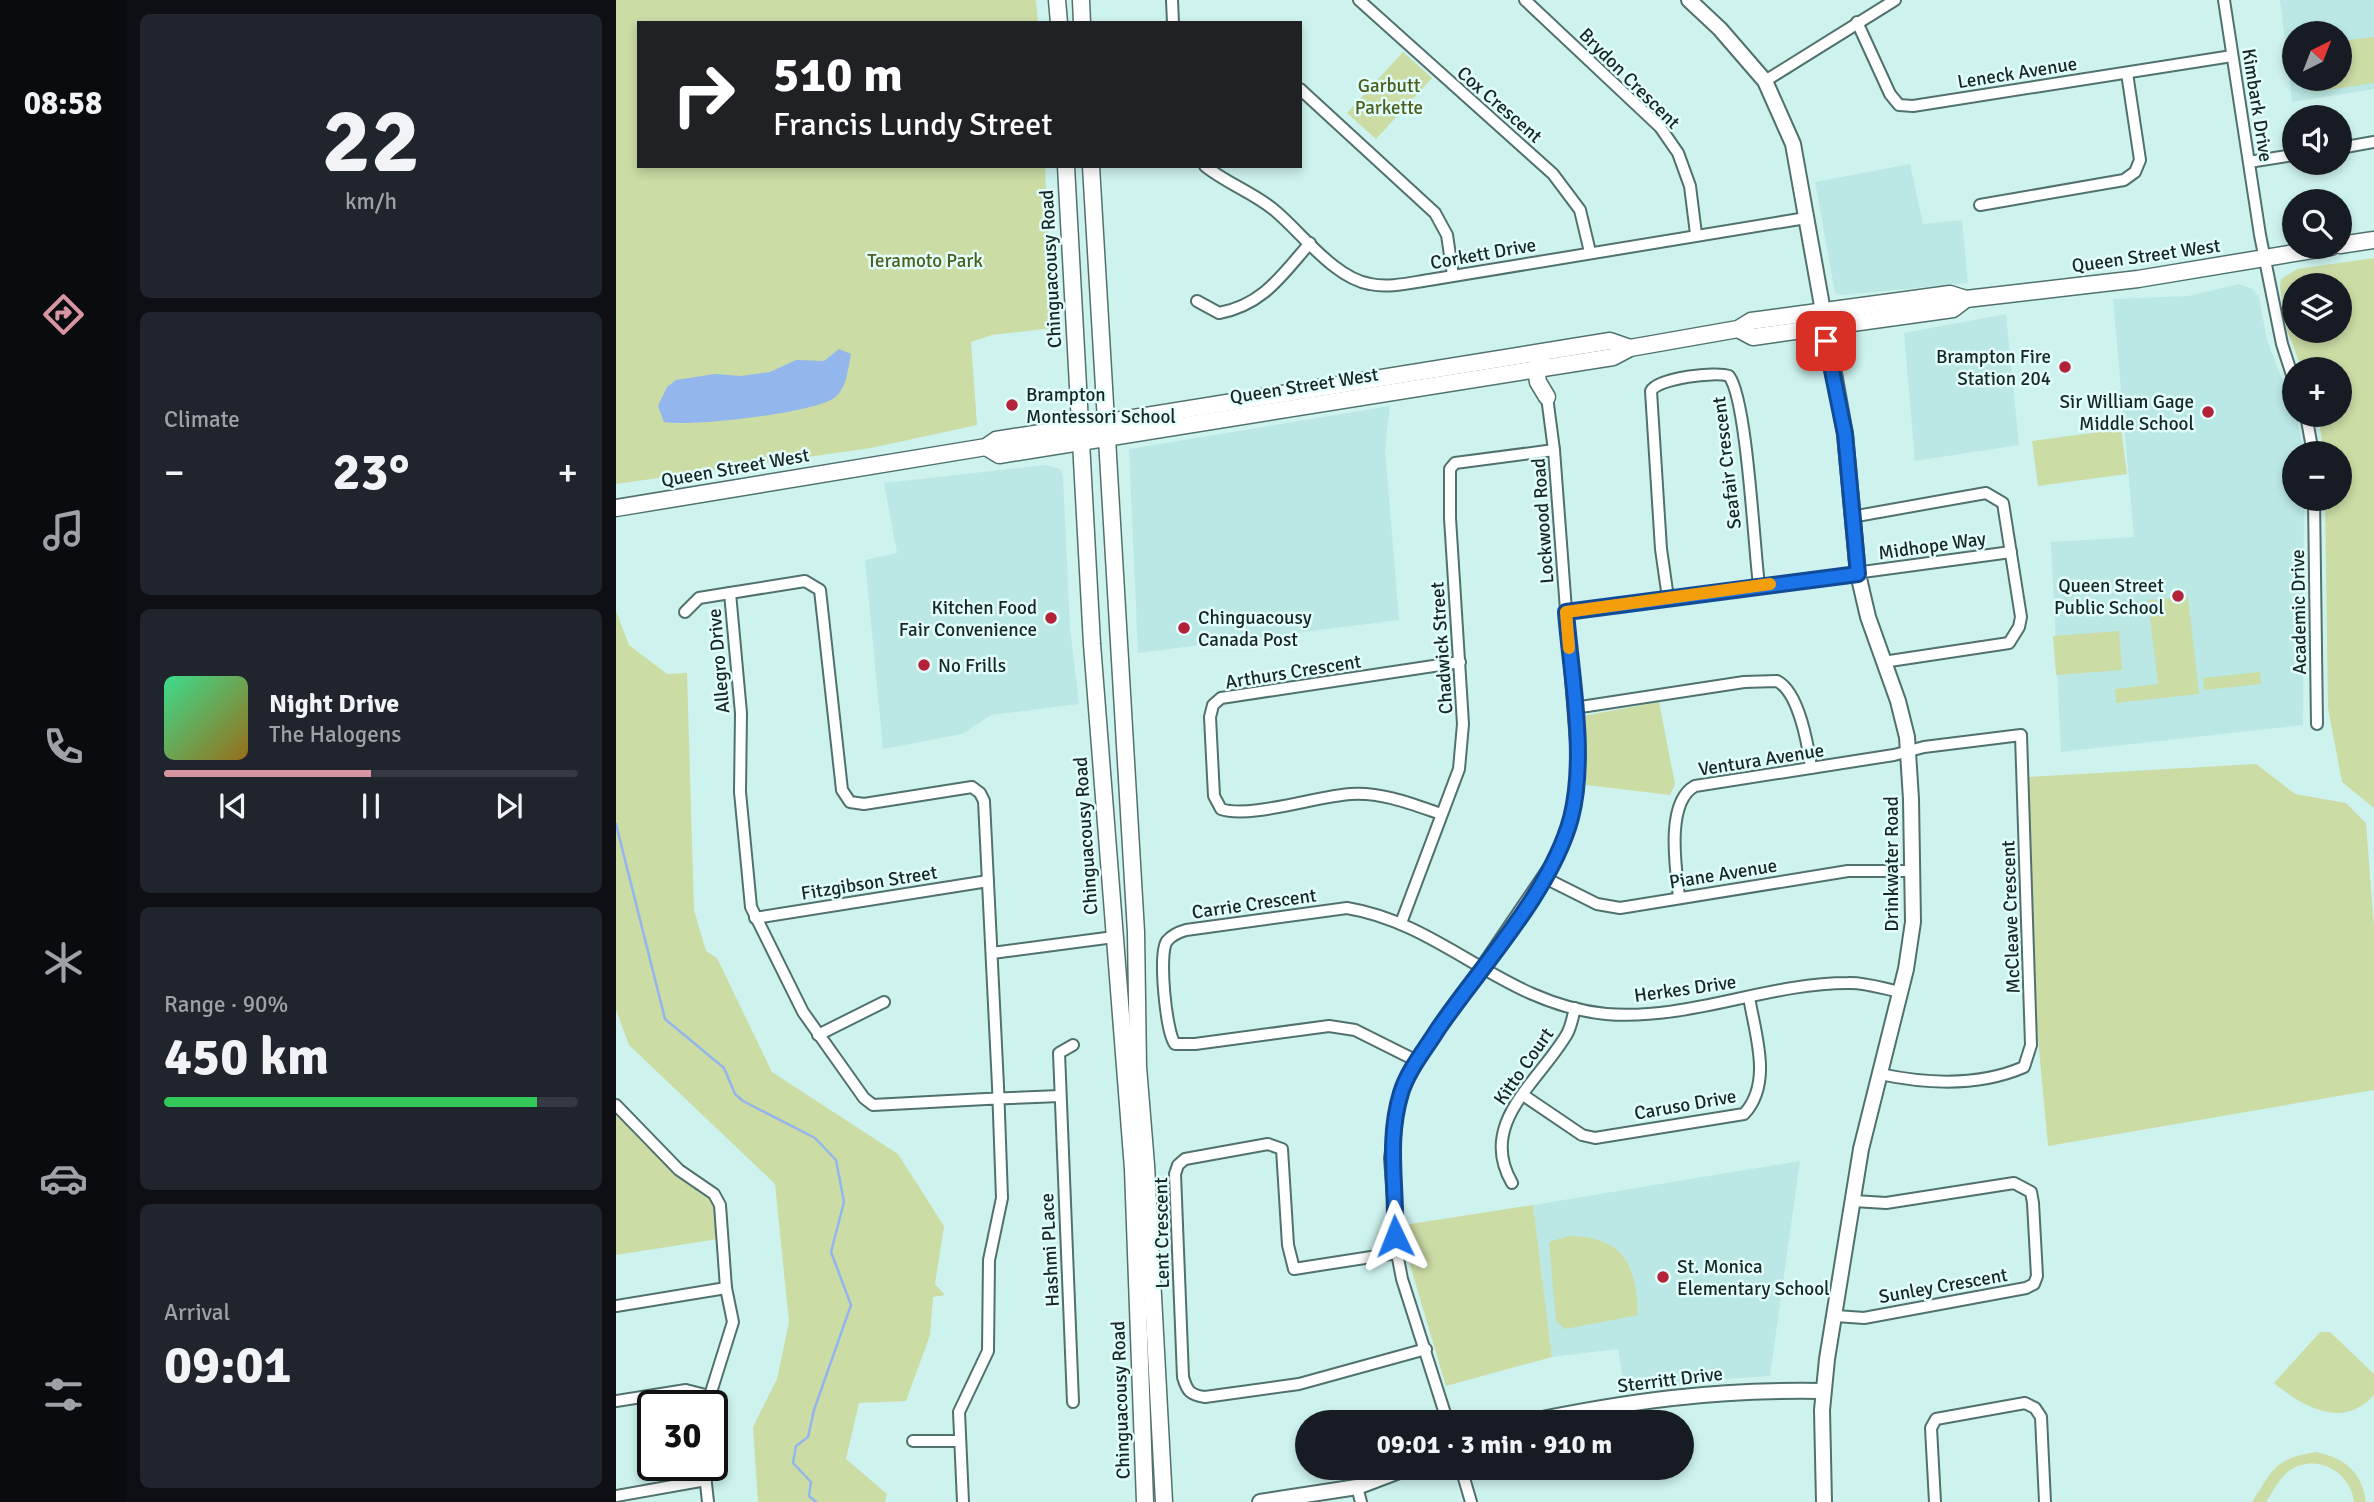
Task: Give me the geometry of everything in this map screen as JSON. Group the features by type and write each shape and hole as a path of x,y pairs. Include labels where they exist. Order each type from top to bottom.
{"main road":[{"path":"1057,0 1059,21"},
{"path":"1081,0 1082,21"},
{"name":"Chinguacousy Road","path":"1066,168 1080,443 1133,1169 1145,1502"},
{"name":"Chinguacousy Road","path":"1091,168 1136,932 1138,1067 1146,1165 1164,1502"},
{"path":"2352,243 2374,240"},
{"name":"Queen Street West","path":"1359,389 1536,369 1613,357 1630,348 1738,329 1751,321 1823,320 1950,294 1966,299 2138,279 2282,255"},
{"path":"1546,397 1538,382 1536,369 1545,357 1606,348 1610,341"},
{"name":"Queen Street West","path":"986,447 999,455 1080,443 1106,430 1359,389 1610,341 1630,348"},
{"path":"1546,397 1553,375 1559,368 1590,360"},
{"name":"Queen Street West","path":"616,508 986,447 996,440 1079,426 1106,430"}],"street":[{"path":"1172,0 1173,21"},
{"name":"Cox Crescent","path":"1359,0 1553,174 1580,210 1590,252"},
{"name":"Brydon Crescent","path":"1525,0 1660,127 1678,153 1690,186 1696,234"},
{"name":"Drinkwater Road","path":"1689,0 1720,29 1765,81 1793,144 1845,434 1858,574 1883,662 1902,714 1906,752 1913,922 1901,992 1861,1149 1823,1391 1824,1502"},
{"path":"1765,81 1895,0"},
{"name":"Kimbark Drive","path":"2224,0 2265,258"},
{"name":"Leneck Avenue","path":"1857,22 1899,105 1913,106 2232,57"},
{"path":"1980,205 2124,180 2135,172 2140,160 2127,73"},
{"path":"1302,91 1435,214 1447,236 1453,275"},
{"path":"2352,146 2374,142"},
{"path":"2249,162 2282,157"},
{"name":"Corkett Drive","path":"1207,168 1218,177 1253,194 1352,280 1370,285 1388,286 1806,218"},
{"path":"1197,300 1219,313 1242,309 1268,290 1310,243"},
{"path":"2265,258 2286,357"},
{"name":"Seafair Crescent","path":"1668,598 1661,549 1650,400 1654,386 1663,381 1720,373 1733,380 1744,435 1759,585"},
{"name":"Lockwood Road","path":"1444,1410 1402,1279 1397,1253 1390,1158 1401,1091 1417,1061 1545,878 1571,818 1578,770 1554,450 1546,397"},
{"name":"Chadwick Street","path":"1401,923 1459,769 1463,724 1450,518 1450,469 1455,463 1554,450"},
{"path":"1851,517 1986,493 2003,503 2021,617 2019,627 2009,643 1883,662"},
{"name":"Academic Drive","path":"2314,511 2317,724"},
{"name":"Midhope Way","path":"1566,612 2011,552"},
{"name":"Allegro Drive","path":"963,1502 959,1441 960,1405 984,1362 990,1338 989,1260 1002,1198 998,1099 992,953 984,801 977,789 965,788 864,804 850,802 844,796 822,603 817,586 806,581 730,593 741,713 740,792 746,873 755,918 787,983 818,1035 868,1103 998,1099"},
{"path":"685,612 699,598 730,593"},
{"name":"Arthurs Crescent","path":"1441,814 1374,794 1300,801 1234,814 1221,809 1214,796 1210,717 1213,705 1221,698 1460,662"},
{"path":"1574,708 1744,682 1777,681 1789,692 1807,739 1811,768"},
{"name":"McCleave Crescent","path":"1880,1074 1918,1082 1979,1080 2024,1067 2031,1045 2021,735 1906,752"},
{"name":"Ventura Avenue","path":"1679,897 1675,851 1677,818 1682,799 1689,789 1906,752"},
{"name":"Piane Avenue","path":"1545,878 1597,904 1620,908 1848,871 1913,871"},
{"name":"Fitzgibson Street","path":"755,918 988,881"},
{"name":"Carrie Crescent","path":"1417,1061 1355,1030 1329,1026 1175,1044 1169,1035 1164,948 1175,934 1347,908 1401,923 1482,969"},
{"path":"992,953 1114,937"},
{"name":"Herkes Drive","path":"1482,969 1526,994 1604,1013 1661,1013 1850,982 1901,992"},
{"name":"Caruso Drive","path":"1523,1095 1583,1135 1595,1138 1744,1114 1758,1094 1761,1069 1749,997"},
{"path":"818,1035 884,1002"},
{"name":"Kitto Court","path":"1512,1183 1504,1169 1502,1128 1568,1033 1575,1008"},
{"name":"Hashmi PLace","path":"1073,1045 1059,1053 1073,1402"},
{"path":"998,1099 1060,1096"},
{"path":"616,1105 679,1170 718,1199 722,1213 726,1287 732,1331 712,1390"},
{"name":"Lent Crescent","path":"1397,1253 1294,1269 1288,1245 1282,1149 1268,1144 1185,1159 1178,1165 1175,1174 1183,1377 1186,1389 1192,1395 1205,1397 1299,1384 1426,1349"},
{"name":"Sunley Crescent","path":"1836,1316 1864,1318 2026,1288 2034,1284 2037,1276 2031,1192 2014,1183 1886,1203 1854,1201"},
{"path":"616,1306 726,1287"},
{"name":"Sterritt Drive","path":"1601,1410 1703,1393 1755,1389 1823,1391"},
{"path":"616,1401 637,1398"},
{"path":"1935,1502 1931,1428 1936,1419 2025,1403 2035,1408 2041,1417 2045,1502"},
{"path":"913,1441 959,1441"},
{"path":"1260,1502 1357,1487 1375,1480"},
{"path":"1465,1480 1471,1502"},
{"path":"616,1496 700,1481"},
{"path":"706,1481 708,1502"},
{"path":"1357,1487 1361,1502"}],"shaded area":[{"path":"2280,0 2374,0 2374,89 2292,102 2291,91 2352,91 2352,21 2282,21"},
{"path":"1910,164 1923,224 1962,220 1968,283 1844,295 1835,293 1815,182"},
{"path":"2239,284 2253,289 2259,297 2267,340 2282,379 2282,427 2298,427 2301,441 2282,441 2282,511 2304,511 2303,725 2061,752 2051,542 2134,537 2113,299 2188,296"},
{"path":"2006,314 2019,445 1915,461 1904,333"},
{"path":"1390,406 1385,448 1399,620 1138,653 1129,449"},
{"path":"1045,465 1060,469 1063,476 1070,628 1079,704 991,715 962,734 883,749 865,560 897,553 884,483"},
{"name":"St. Monica Elementary School","path":"1800,1161 1770,1376 1701,1381 1625,1393 1618,1349 1552,1357 1533,1205"}],"green space":[{"name":"Teramoto Park","path":"616,0 1036,0 1038,21 637,21 637,168 1045,168 1052,328 992,335 971,342 977,425 871,448 616,484"},
{"path":"2374,37 2374,83 2352,86 2352,40"},
{"name":"Garbutt Parkette","path":"1403,52 1432,78 1376,139 1347,113"},
{"path":"2374,258 2374,808 2342,782 2328,708 2325,511 2352,511 2352,441 2322,441 2320,427 2352,427 2352,357 2297,357 2292,343 2352,343 2352,273 2291,273 2297,269"},
{"path":"2121,429 2127,474 2038,486 2032,441"},
{"path":"2188,597 2199,694 2116,703 2115,689 2158,684 2148,600"},
{"path":"616,611 629,645 667,674 687,673 694,910 706,951 717,958 772,1072 898,1154 944,1226 935,1284 945,1295 933,1297 930,1335 906,1401 859,1403 846,1459 887,1494 885,1502 758,1502 753,1427 777,1379 789,1322 775,1184 629,1045 616,1010"},
{"path":"2119,631 2122,670 2056,675 2053,636"},
{"path":"2260,672 2261,684 2204,690 2203,678"},
{"path":"1659,702 1675,784 1670,795 1586,785 1587,749 1583,716"},
{"path":"2256,764 2295,794 2346,803 2366,823 2374,927 2374,1090 2048,1146 2037,1027 2028,777"},
{"path":"616,1114 677,1177 709,1199 715,1210 718,1239 616,1255"},
{"path":"1533,1205 1552,1357 1446,1386 1410,1265 1404,1225"},
{"path":"1569,1236 1603,1242 1623,1257 1634,1281 1638,1315 1565,1329 1556,1321 1549,1242"},
{"path":"2320,1332 2330,1332 2374,1374 2374,1395 2362,1406 2336,1413 2323,1411 2310,1407 2274,1383"},
{"path":"2316,1452 2335,1458 2350,1468 2361,1482 2366,1502 2354,1502 2351,1491 2339,1474 2330,1468 2310,1464 2299,1466 2285,1474 2266,1502 2252,1502 2276,1467 2291,1458"}],"water":[{"path":"839,349 851,354 846,378 838,394 822,404 751,418 678,423 664,422 658,406 667,387 676,380 715,374 741,376 770,372 796,360 824,361"}],"waterway":[{"path":"616,824 665,1019 724,1068 735,1094 743,1101 815,1138 836,1160 844,1202 831,1252 851,1305 814,1410 808,1437 796,1446 793,1463 811,1482 809,1496 816,1502"}],"slow traffic":[{"path":"1569,648 1566,612 1770,584"}],"place":[{"name":"Brampton Fire Station 204","path":"2065,367"},
{"name":"Brampton Montessori School","path":"1012,405"},
{"name":"Sir William Gage Middle School","path":"2208,412"},
{"name":"Queen Street Public School","path":"2178,596"},
{"name":"Kitchen Food Fair Convenience","path":"1051,618"},
{"name":"Chinguacousy Canada Post","path":"1184,628"},
{"name":"No Frills","path":"924,665"},
{"name":"St. Monica Elementary School","path":"1663,1277"}],"route":[{"path":"1395,1236 1390,1158 1401,1091 1410,1072 1457,1001 1545,878 1571,818 1578,770 1566,612 1858,574 1845,434 1826,341"}]}
